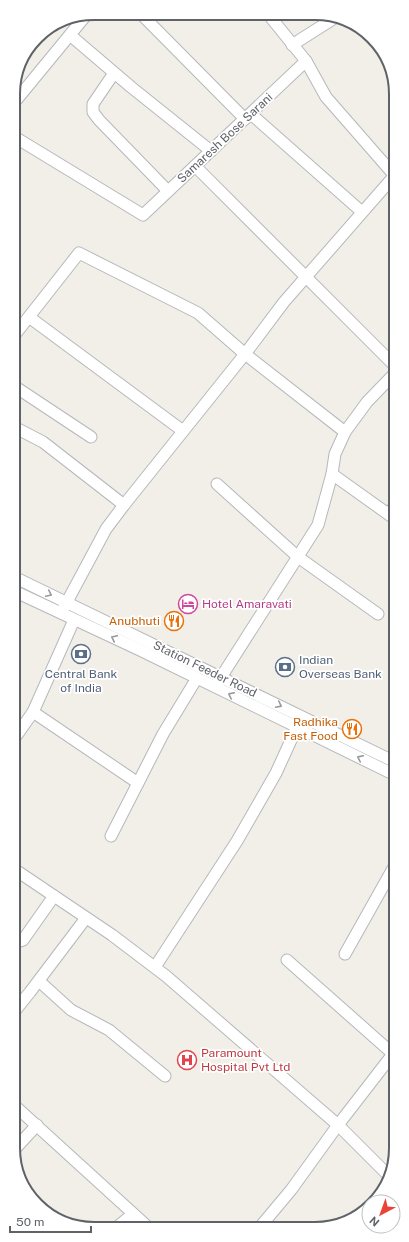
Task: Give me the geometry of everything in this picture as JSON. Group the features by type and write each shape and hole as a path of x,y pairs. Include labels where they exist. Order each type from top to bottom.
{"street":[{"path":"147,20 248,116 362,212"},
{"path":"273,20 306,61 326,97 389,169"},
{"path":"20,96 81,21"},
{"path":"292,45 330,21"},
{"path":"70,35 114,73 211,151"},
{"name":"Samaresh Bose Sarani","path":"20,140 143,215 306,61"},
{"path":"114,73 93,104 93,112 168,191"},
{"path":"195,166 389,360"},
{"path":"61,613 106,529 124,505 245,354 284,302 389,183"},
{"path":"20,329 79,253 198,313 245,354 344,432"},
{"path":"29,317 183,431"},
{"path":"215,687 318,525 332,474 335,454 344,432 367,402 389,379"},
{"path":"20,390 91,438"},
{"path":"20,430 43,442 124,505"},
{"path":"332,474 389,510"},
{"path":"217,484 298,557 378,614"},
{"name":"Station Feeder Road","path":"20,580 389,759"},
{"name":"Station Feeder Road","path":"20,594 389,772"},
{"path":"20,730 33,712 74,620"},
{"path":"111,836 163,734 197,678"},
{"path":"33,712 138,783"},
{"path":"155,967 237,841 276,773 297,727"},
{"path":"20,873 112,935 166,976 338,1125 385,1172"},
{"path":"345,954 389,877"},
{"path":"20,941 23,940 54,896"},
{"path":"20,1004 86,918"},
{"path":"287,960 389,1047"},
{"path":"38,981 71,1010 109,1030 165,1076"},
{"path":"265,1222 291,1190 389,1058"},
{"path":"20,1110 142,1222"},
{"path":"20,1143 37,1125"},
{"path":"123,1222 133,1214"}],"place":[{"name":"Hotel Amaravati","path":"188,604"},
{"name":"Anubhuti","path":"174,621"},
{"name":"Central Bank of India","path":"81,654"},
{"name":"Indian Overseas Bank","path":"285,667"},
{"name":"Radhika Fast Food","path":"352,729"},
{"name":"Paramount Hospital Pvt Ltd","path":"187,1060"}]}
